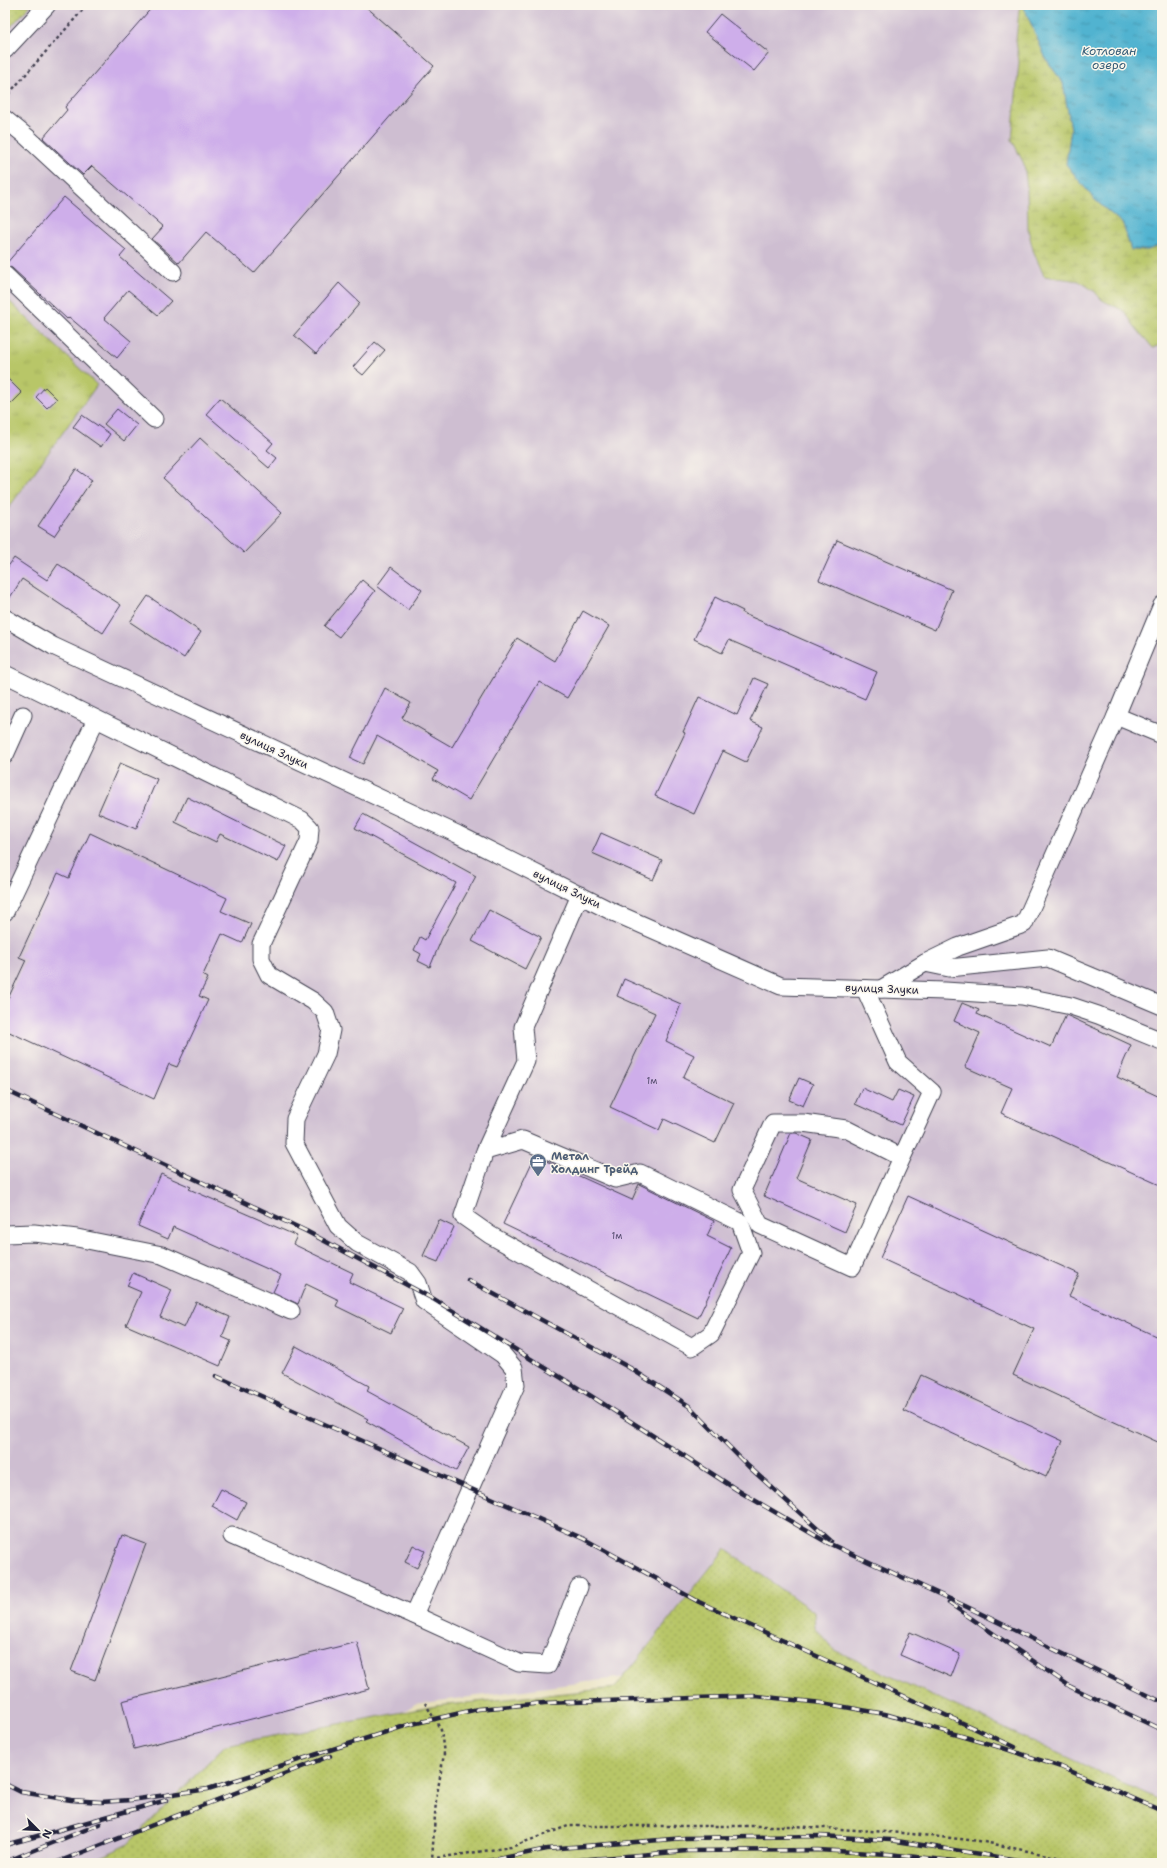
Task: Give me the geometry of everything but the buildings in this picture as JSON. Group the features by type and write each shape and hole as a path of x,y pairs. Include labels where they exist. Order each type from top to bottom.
{"street":[{"path":"5,50 46,5"},
{"path":"5,119 27,137 173,272"},
{"path":"5,275 154,419"},
{"path":"901,1157 846,1129 803,1123 773,1123 742,1190 760,1225 852,1267 932,1092 898,1062 873,989 958,947 1024,924 1116,716 1162,605"},
{"name":"вулиця Злуки","path":"5,618 53,646 457,834 613,912 781,986 945,991 1022,996 1071,1006 1098,1015 1162,1041"},
{"path":"5,674 302,820 310,828 309,841 261,944 261,959 269,975 313,1001 325,1012 331,1030 326,1054 295,1119 294,1143 338,1226 357,1243 410,1272 418,1283 424,1301 503,1355 514,1368 516,1385 415,1618"},
{"path":"5,755 23,715"},
{"path":"1116,716 1162,735"},
{"path":"5,912 96,719"},
{"path":"485,1151 523,1140 615,1179 640,1173 740,1222 751,1253 711,1334 692,1347 490,1235 463,1216 485,1151 526,1061 523,1027 580,895"},
{"path":"925,963 949,968 1048,958 1162,1006"},
{"path":"5,1234 34,1233 77,1238 162,1255 291,1311"},
{"path":"232,1536 519,1663 548,1665 579,1587"}],"path":[{"path":"5,98 87,5"},
{"path":"425,1703 441,1730 444,1754 436,1800 432,1860"},
{"path":"420,1863 511,1847 568,1826 793,1826 902,1833 979,1841 1086,1863"}],"shaded area":[{"path":"5,5 1162,5 1162,1801 833,1649 815,1627 641,1675 415,1704 170,1863 5,1863"}],"green space":[{"path":"5,5 31,5 5,33"},
{"path":"1021,5 1023,5 1046,59 1063,83 1071,129 1066,164 1094,199 1123,224 1131,250 1148,250 1162,244 1162,344 1153,348 1135,327 1124,311 1102,300 1094,291 1079,281 1044,276 1033,250 1028,229 1027,188 1024,164 1012,140 1019,62 1016,40 1019,10"},
{"path":"5,297 97,385 5,513"},
{"path":"725,1549 814,1612 815,1627 834,1650 1162,1801 1162,1863 88,1863 127,1845 225,1745 436,1706 615,1688"}],"water":[{"name":"Котлован озеро","path":"1023,5 1162,5 1162,244 1148,250 1131,250 1123,224 1094,199 1066,164 1071,129 1063,83 1046,59"}],"railway":[{"path":"5,1090 306,1231 435,1300 591,1396 742,1493 828,1543 965,1606 1162,1702"},
{"path":"468,1280 630,1368 689,1406 748,1466 831,1541"},
{"path":"216,1376 584,1539 699,1602 1015,1747"},
{"path":"949,1603 1071,1687 1162,1730"},
{"path":"5,1784 21,1792 71,1800 101,1802 131,1800 208,1789 408,1725 478,1709 544,1703 756,1696 822,1703 885,1714 1003,1748 1061,1767 1162,1811"},
{"path":"55,1863 330,1756"},
{"path":"5,1845 167,1800"},
{"path":"5,1862 100,1824"},
{"path":"479,1863 547,1849 685,1838 820,1836 890,1840 1037,1863"},
{"path":"543,1863 687,1851 818,1850 888,1854 973,1863"}],"place":[{"name":"Метал Холдинг Трейд","path":"538,1177"}]}
